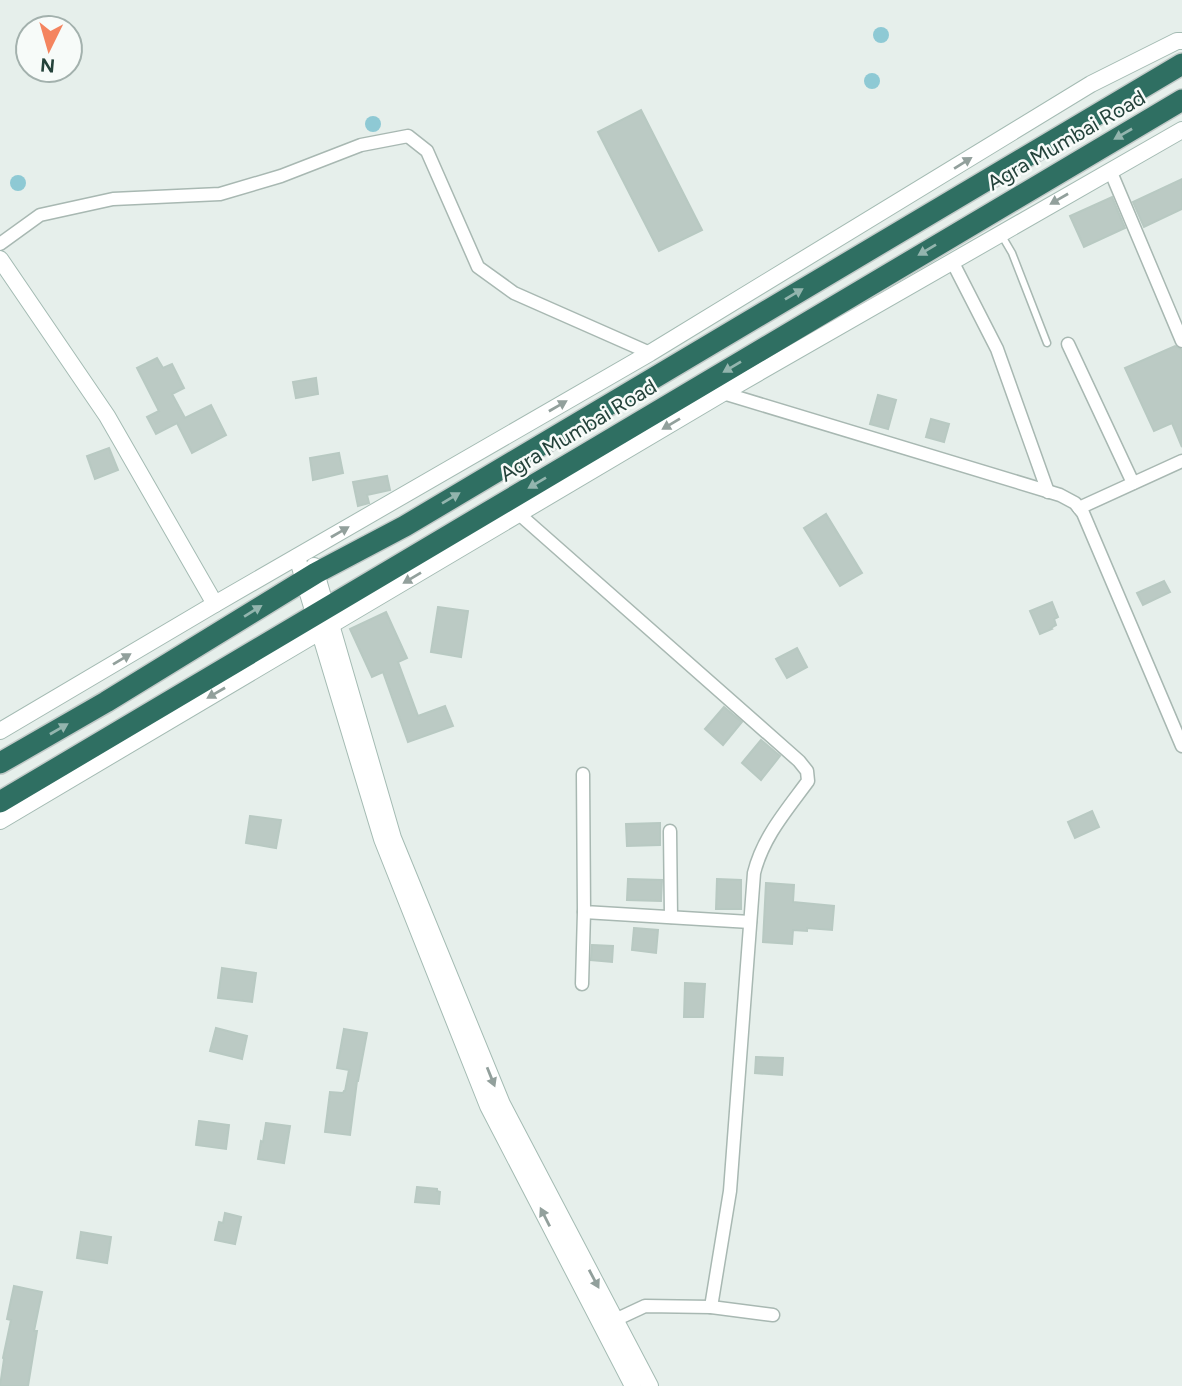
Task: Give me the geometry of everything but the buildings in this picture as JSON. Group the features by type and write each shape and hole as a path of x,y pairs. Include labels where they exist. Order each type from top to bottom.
{"highway":[{"name":"Agra Mumbai Road","path":"0,764 310,576 405,526 1182,64"},
{"name":"Agra Mumbai Road","path":"0,802 323,621 503,503 1182,100"}],"street":[{"path":"0,731 650,354 1091,84 1177,41 1182,41"},
{"path":"0,821 323,621 519,514 723,393 1182,130"},
{"path":"0,244 40,215 113,199 220,194 281,176 361,145 408,136 427,151 478,267 514,293 650,354"},
{"path":"1110,170 1182,341"},
{"path":"0,259 107,416 215,604"},
{"path":"953,261 997,349 1048,492"},
{"path":"1068,344 1133,483"},
{"path":"723,393 1060,495 1075,503 1083,513 1182,746"},
{"path":"1079,508 1182,461"},
{"path":"519,514 725,694 807,771 808,781 768,837 759,854 754,873 730,1191 711,1307"},
{"path":"303,553 382,839 488,1106 633,1386"},
{"path":"323,621 393,838 502,1104 650,1386"},
{"path":"582,984 583,774"},
{"path":"670,831 671,917"},
{"path":"584,912 750,922"},
{"path":"615,1320 645,1307 711,1307 773,1315"}],"lane":[{"path":"1001,233 1012,253 1048,344"}],"water":[{"path":"881,27 889,35 881,43 873,35"},
{"path":"872,73 880,81 872,89 864,81"},
{"path":"373,116 381,124 373,132 365,124"},
{"path":"18,175 26,183 18,191 10,183"}]}
